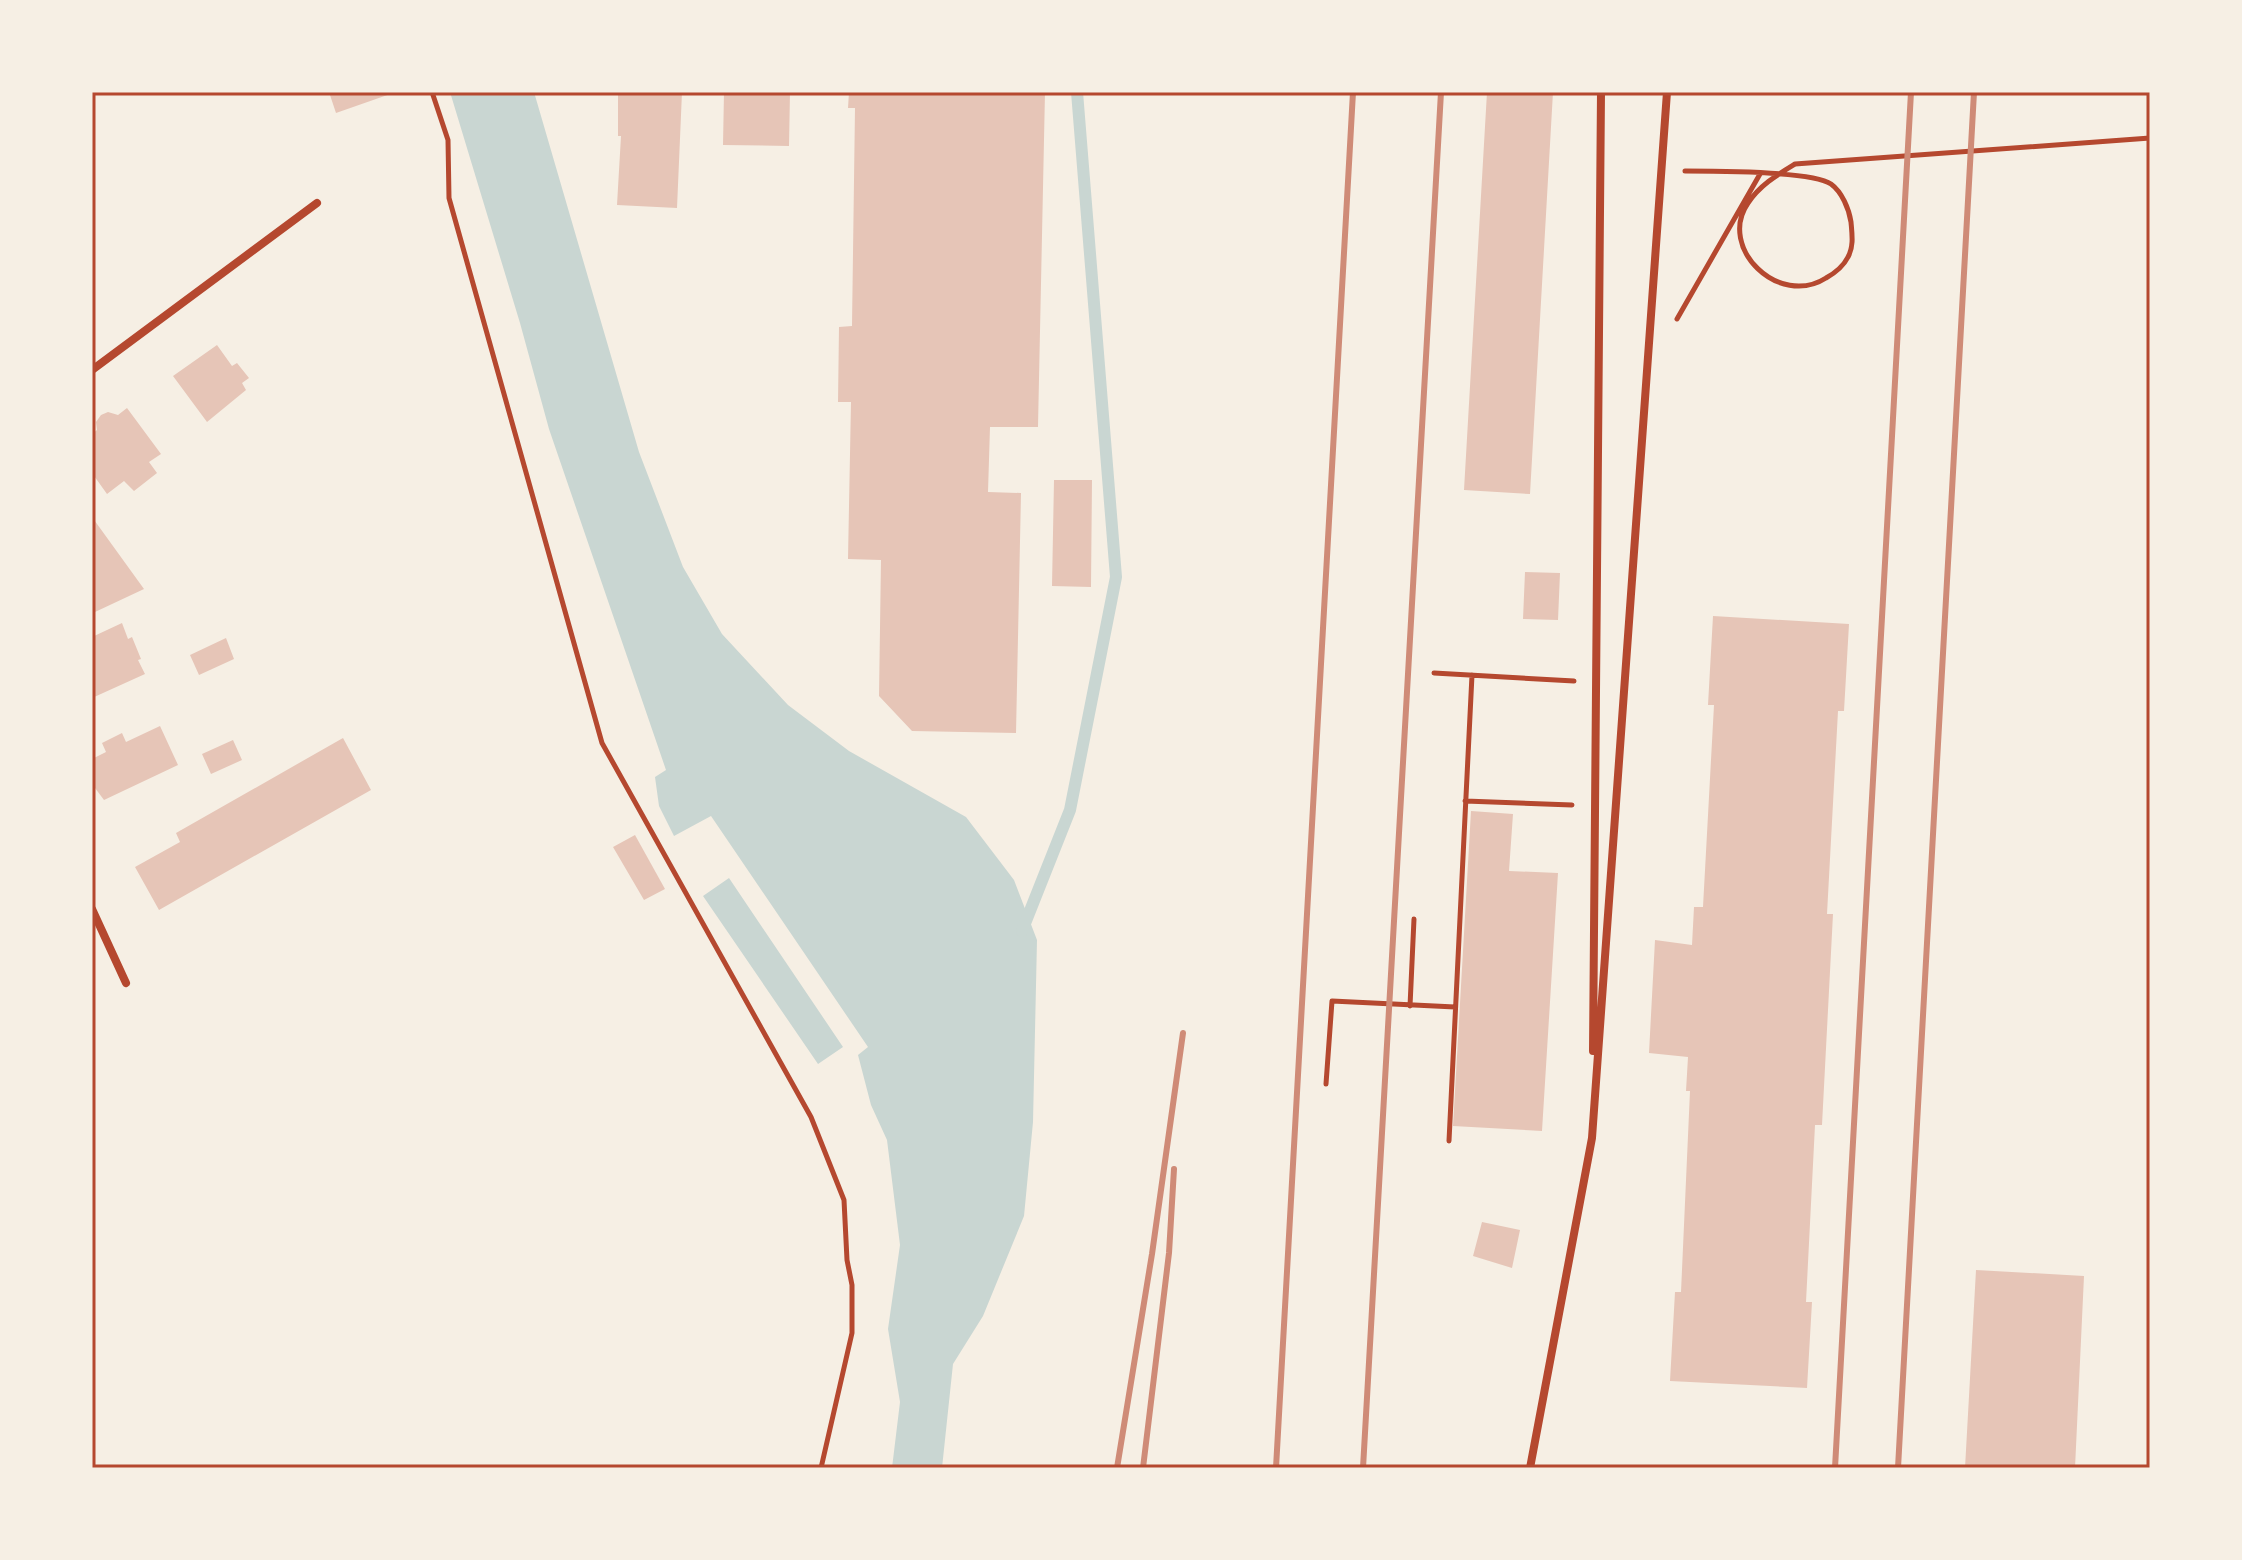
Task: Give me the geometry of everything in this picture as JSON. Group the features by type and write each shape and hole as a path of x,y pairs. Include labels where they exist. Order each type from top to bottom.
{"street":[{"path":"1592,1138 1601,92"},
{"path":"1530,1468 1592,1138 1667,92"},
{"path":"92,370 317,203"},
{"path":"92,909 126,983"}],"path":[{"path":"432,92 448,140 449,198 602,743 811,1117 844,1200 847,1260 852,1285 852,1333 821,1468"},
{"path":"1662,171 1760,174 1814,178 1831,184 1850,214 1853,239 1848,257 1837,271 1819,283 1802,287 1785,286 1768,278 1747,254 1742,237 1741,219 1747,204 1761,187 1795,164 2150,138"},
{"path":"1670,332 1760,174"},
{"path":"1434,673 1596,682"},
{"path":"1449,1141 1472,675"},
{"path":"1465,801 1595,806"},
{"path":"1410,1006 1414,919"},
{"path":"1326,1084 1332,1001 1455,1007"}],"shaded area":[{"path":"450,92 534,92 639,452 683,567 722,634 788,705 849,751 966,817 1014,880 1037,940 1033,1122 1024,1216 983,1316 953,1364 942,1468 892,1468 900,1402 888,1329 900,1245 887,1140 871,1105 858,1055 868,1047 711,816 674,836 659,806 655,777 666,770 549,429"},
{"path":"729,878 843,1047 818,1064 703,896"}],"building":[{"path":"329,92 396,92 336,113"},
{"path":"618,92 682,92 677,208 617,205 621,136 618,136"},
{"path":"724,92 790,92 789,146 723,145"},
{"path":"849,92 1045,92 1038,427 990,427 988,492 1021,493 1016,733 912,731 879,696 881,560 848,559 851,402 838,402 839,327 852,326 855,108 848,108"},
{"path":"1487,92 1553,92 1530,494 1464,490"},
{"path":"217,345 232,366 237,363 249,378 242,383 246,390 207,422 173,376"},
{"path":"127,408 161,454 149,462 157,473 134,491 124,481 107,494 92,473 92,434 97,430 96,422 101,415 108,412 118,415"},
{"path":"1054,480 1092,480 1091,587 1052,586"},
{"path":"92,517 144,589 95,612 92,606"},
{"path":"1525,572 1560,573 1558,620 1523,619"},
{"path":"1713,616 1849,624 1844,711 1838,711 1827,914 1833,914 1822,1125 1815,1125 1806,1302 1812,1302 1807,1388 1670,1381 1675,1292 1681,1292 1690,1091 1686,1091 1688,1057 1649,1053 1655,940 1692,945 1694,907 1703,907 1714,705 1708,705"},
{"path":"122,623 128,639 132,637 145,674 92,698 92,637"},
{"path":"226,638 234,659 199,675 190,655"},
{"path":"160,726 178,765 104,800 92,784 92,759 106,752 102,743 122,733 126,742"},
{"path":"343,738 371,790 159,910 135,867 180,842 176,833"},
{"path":"233,740 242,760 211,774 202,754"},
{"path":"1471,811 1513,814 1509,871 1558,873 1542,1131 1453,1126"},
{"path":"635,835 665,889 644,900 613,847"},
{"path":"1482,1222 1520,1230 1512,1268 1473,1256"},
{"path":"1976,1270 2084,1276 2075,1468 1965,1468"}],"waterway":[{"path":"1022,931 1070,810 1116,577 1077,92"}],"railway":[{"path":"1276,1468 1353,92"},
{"path":"1363,1468 1441,92"},
{"path":"1835,1468 1911,92"},
{"path":"1898,1468 1974,92"},
{"path":"1117,1468 1152,1254 1183,1033"},
{"path":"1143,1468 1169,1253 1174,1169"}]}
